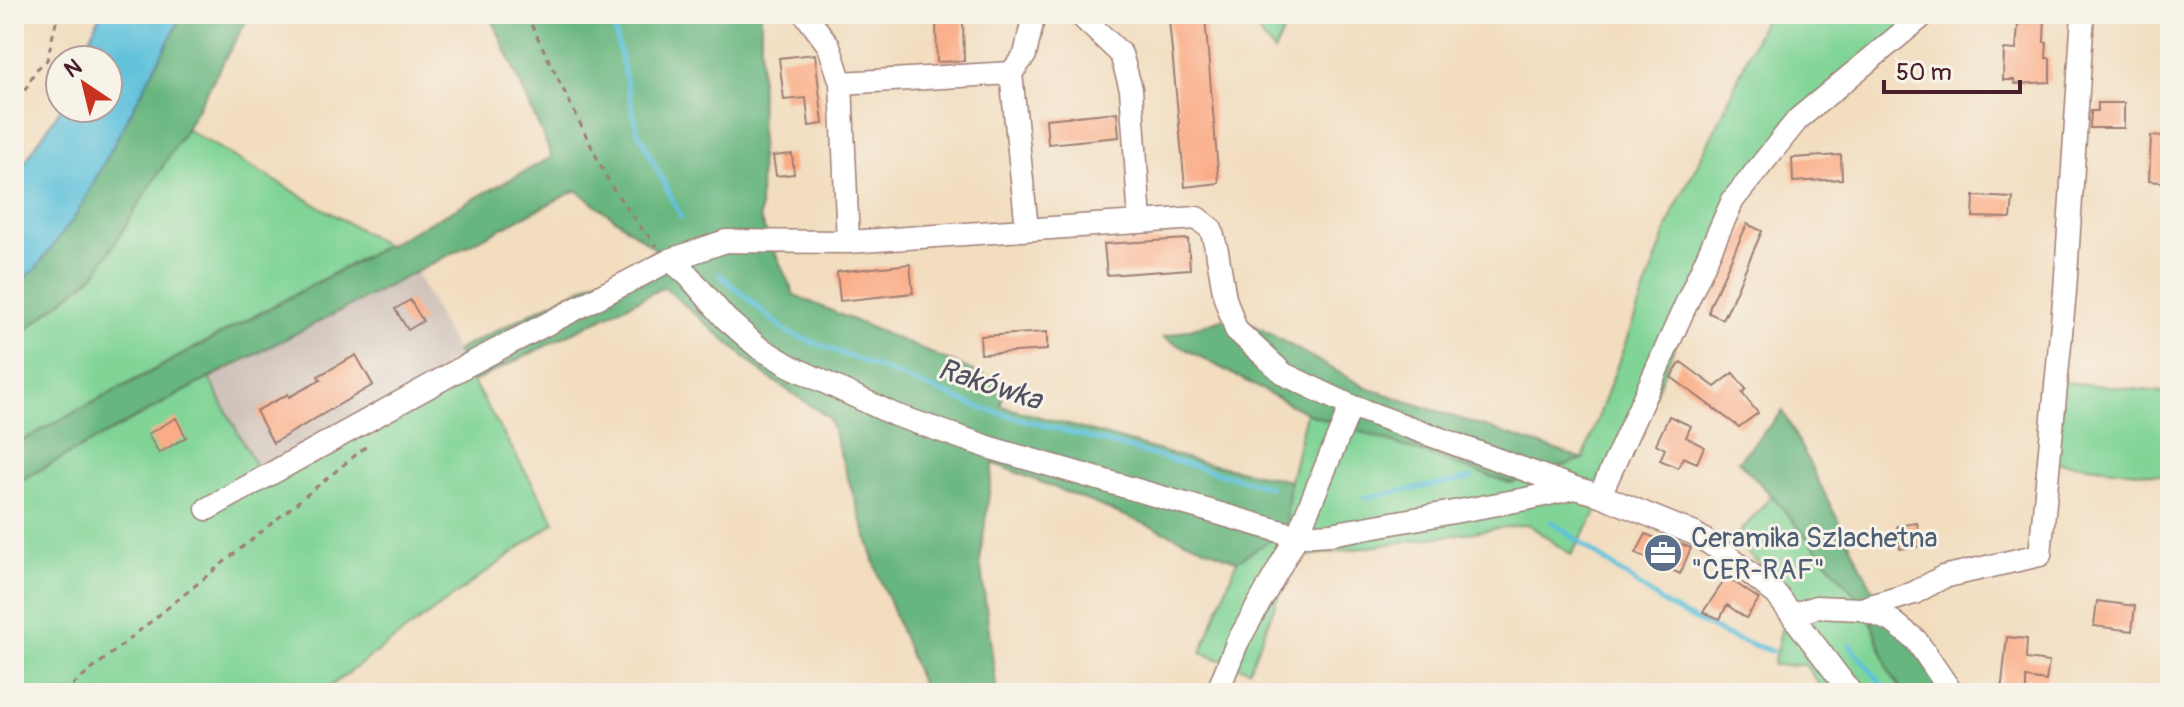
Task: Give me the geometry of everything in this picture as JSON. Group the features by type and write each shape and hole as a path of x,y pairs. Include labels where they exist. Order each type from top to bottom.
{"street":[{"path":"805,14 829,46 841,83 848,242"},
{"path":"1027,229 1011,73 1025,55 1034,14"},
{"path":"1079,14 1121,54 1131,89 1140,222"},
{"path":"1600,495 1733,200 1798,119 1925,14"},
{"path":"1861,609 1914,593 1943,577 2040,555 2065,291 2083,14"},
{"path":"841,83 1011,73"},
{"path":"207,509 464,367 670,260 726,241 848,242 1197,218 1211,229 1225,298 1236,330 1284,374 1351,406 1600,495 1695,534 1777,595 1851,693"},
{"path":"670,260 688,275 725,318 758,347 790,366 895,415 994,449 1297,536 1346,532 1575,488"},
{"path":"1217,693 1237,643 1297,536 1351,406"},
{"path":"1914,593 1907,613 1916,640 1952,693"},
{"path":"1792,615 1816,607 1861,609 1892,621 1916,640"}],"path":[{"path":"14,112 35,71 47,60 58,14"},
{"path":"526,14 611,186 643,230 670,260"},
{"path":"63,693 367,446"}],"shaded area":[{"path":"415,271 464,367 262,479 209,378"}],"green space":[{"path":"183,14 250,14 186,129 96,273 14,340 14,284 34,271 77,214"},
{"path":"490,14 761,14 760,219 794,295 1004,384 1001,406 1196,461 1290,481 1285,531 1237,561 993,463 980,561 997,693 925,693 880,579 829,418 765,375 664,287 473,382 456,351 657,250 576,190 209,378 14,484 14,445 552,157"},
{"path":"1245,14 1292,14 1274,52"},
{"path":"1766,14 1931,14 1762,158 1683,325 1632,452 1571,555 1528,524 1294,558 1249,670 1201,653 1237,561 1285,531 1290,481 1306,413 1510,483 1583,459 1674,210 1719,122"},
{"path":"186,129 386,245 14,445 14,340 96,273"},
{"path":"1236,315 1367,388 1583,459 1510,483 1306,413 1163,337"},
{"path":"464,367 555,522 321,693 14,693 14,484 209,378 262,478"},
{"path":"2054,381 2170,393 2170,476 2038,460"},
{"path":"1783,411 1876,596 1947,693 1904,693 1889,671 1867,609 1772,496 1738,461"},
{"path":"1772,496 1867,609 1889,671 1904,693 1826,693 1805,665 1773,665 1790,591 1733,540"}],"water":[{"path":"100,14 183,14 77,214 34,271 14,284 14,178 50,124 124,124 124,44 88,44"}],"building":[{"path":"2019,14 2045,14 2044,42 2047,42 2046,58 2050,58 2050,82 2015,84 2014,80 2003,80 2004,49 2016,50"},
{"path":"1205,17 1219,183 1185,187 1169,20"},
{"path":"963,20 964,61 937,62 936,21"},
{"path":"815,54 823,124 809,126 806,98 784,100 779,58"},
{"path":"2098,103 2124,103 2124,128 2090,128 2091,111 2098,111"},
{"path":"1117,112 1119,137 1048,144 1046,119"},
{"path":"2151,136 2170,137 2170,183 2149,181"},
{"path":"792,154 794,174 776,176 773,156"},
{"path":"1841,155 1842,179 1793,182 1792,158"},
{"path":"1974,196 2013,198 2011,218 1973,217"},
{"path":"1747,224 1762,231 1722,319 1709,313 1710,306"},
{"path":"1188,239 1190,269 1107,275 1104,244"},
{"path":"910,264 913,293 840,301 837,272"},
{"path":"410,300 423,321 408,330 395,309"},
{"path":"1047,332 1047,350 981,354 980,336"},
{"path":"356,355 373,385 273,443 256,411 321,380 318,376"},
{"path":"1681,362 1715,387 1733,373 1746,389 1742,393 1758,413 1739,427 1671,377"},
{"path":"1669,416 1691,426 1686,437 1704,447 1697,463 1683,457 1678,468 1660,460 1665,449 1656,444"},
{"path":"176,418 186,437 159,453 148,434"},
{"path":"1917,523 1924,546 1900,549 1897,526"},
{"name":"Ceramika Szlachetna \"CER-RAF\"","path":"1646,534 1662,541 1664,537 1691,548 1680,574 1636,553"},
{"path":"1727,577 1759,599 1746,618 1727,605 1720,619 1703,612"},
{"path":"2097,601 2135,606 2132,631 2094,626"},
{"path":"2007,637 2027,639 2026,659 2049,662 2046,681 2026,678 2026,693 2001,693"}],"waterway":[{"name":"Rakówka","path":"613,14 637,129 681,217"},
{"name":"Rakówka","path":"719,274 787,332 981,408 1270,487"},
{"name":"Rakówka","path":"1364,498 1472,478"},
{"name":"Rakówka","path":"1552,522 1669,607 1732,638 1772,651"},
{"name":"Rakówka","path":"1850,645 1889,693"}],"place":[{"name":"Ceramika Szlachetna \"CER-RAF\"","path":"1663,553"}]}
